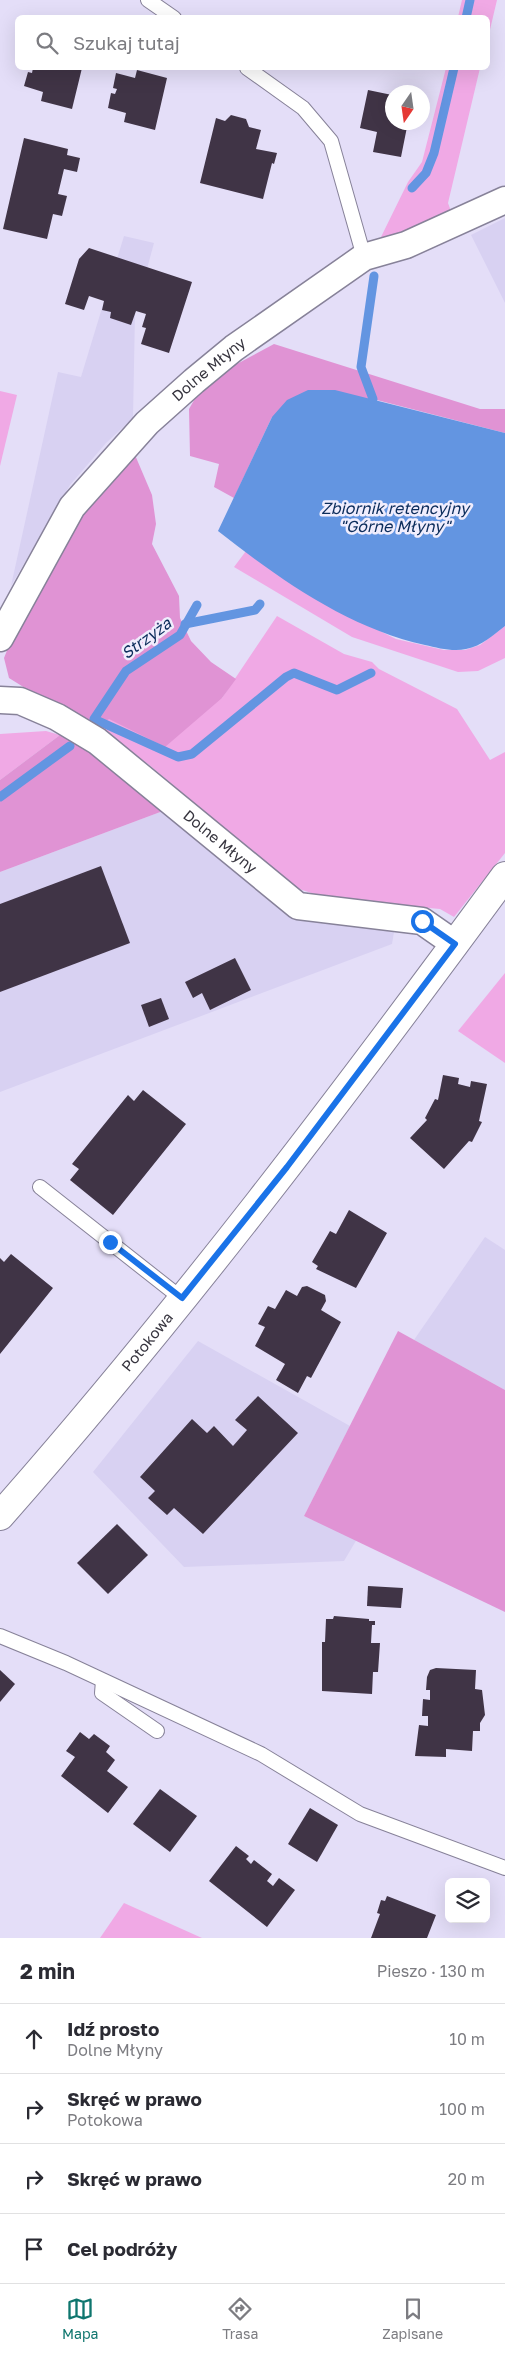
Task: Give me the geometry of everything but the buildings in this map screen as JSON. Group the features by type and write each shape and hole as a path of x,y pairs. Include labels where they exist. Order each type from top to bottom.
{"street":[{"name":"Dolne Młyny","path":"0,638 72,507 147,423 194,380 234,348 364,257 406,245 505,200"},
{"name":"Dolne Młyny","path":"0,700 20,701 42,710 97,741 298,906 422,921 455,944"},
{"name":"Potokowa","path":"0,1516 101,1398 287,1167 360,1085 455,944 505,876"}],"lane":[{"path":"148,0 170,15"},
{"path":"250,70 303,108 331,141 364,257"},
{"path":"40,1187 182,1298"},
{"path":"0,1636 104,1680 262,1754 360,1814 505,1868"},
{"path":"104,1680 102,1693 157,1731"}],"shaded area":[{"path":"462,0 497,0 490,30 490,15 458,15"},
{"path":"445,70 480,70 448,203 452,214 390,237 381,237 408,182 422,162"},
{"path":"505,218 505,303 471,235"},
{"path":"124,236 154,243 135,313 133,418 106,443 70,485 11,586 58,372 81,377"},
{"path":"274,344 480,409 505,409 505,433 373,399 272,417 234,498 214,487 219,464 190,456 189,409 205,381"},
{"path":"0,391 17,395 0,466"},
{"path":"135,455 152,495 156,524 152,544 179,596 180,618 191,641 211,662 236,679 222,698 165,747 109,719 94,729 9,678 4,658 14,633 90,502"},
{"path":"246,551 312,597 396,639 444,650 465,650 480,645 505,626 505,658 478,671 458,672 352,637 234,567"},
{"path":"277,616 344,654 372,662 379,669 457,709 490,760 505,752 505,853 454,917 440,909 330,899 293,887 148,764 94,729 108,718 222,698"},
{"path":"46,731 60,735 0,780 0,734"},
{"path":"60,735 86,750 163,811 0,872 0,780"},
{"path":"163,811 278,903 395,926 392,944 0,1092 0,872"},
{"path":"505,973 505,1063 458,1031"},
{"path":"485,1237 505,1250 505,1390 414,1340"},
{"path":"398,1331 505,1390 505,1612 304,1516"},
{"path":"198,1341 350,1426 304,1516 357,1539 344,1561 184,1567 93,1472"},
{"path":"124,1903 202,1938 100,1938"}],"water":[{"name":"Zbiornik retencyjny \"Górne Młyny\"","path":"308,390 335,390 505,433 505,626 482,643 472,648 461,650 425,645 396,637 369,627 316,600 265,567 218,531 272,417 287,400"}],"waterway":[{"path":"467,15 470,0"},
{"path":"412,188 426,173 434,153 454,70"},
{"path":"373,399 361,367 374,276"},
{"path":"185,624 255,610 260,604"},
{"path":"197,605 180,635 126,671 94,719 178,757 192,754 286,677 294,673 337,690 371,673"},
{"name":"Strzyża","path":"0,797 70,746"}],"route":[{"path":"110,1242 182,1298 287,1167 455,944 422,921"}]}
